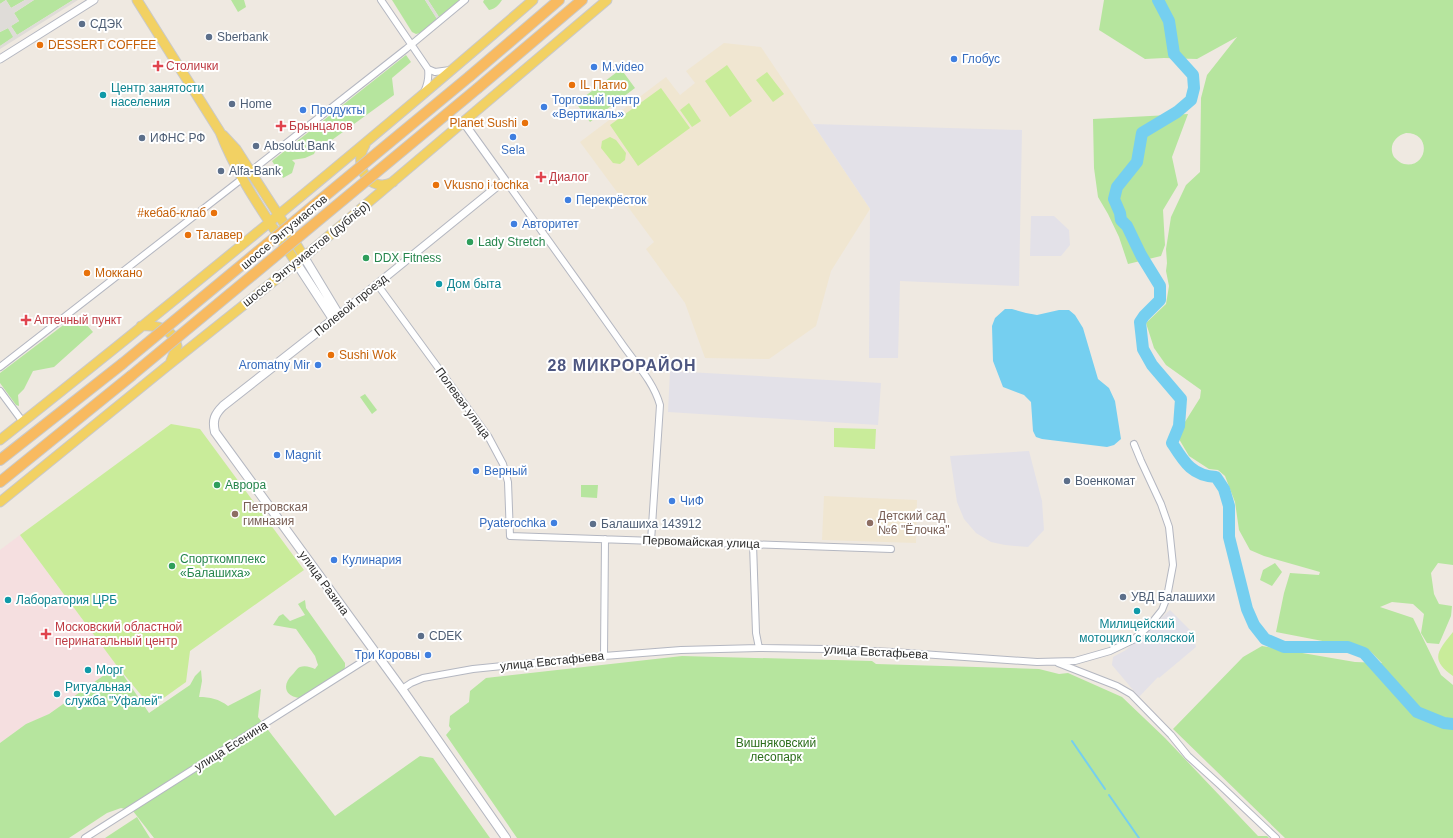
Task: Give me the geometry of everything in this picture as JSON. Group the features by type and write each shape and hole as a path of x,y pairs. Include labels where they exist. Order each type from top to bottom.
{"highway":[{"name":"шоссе Энтузиастов","path":"0,460 122,364 470,76 559,0"},
{"name":"шоссе Энтузиастов","path":"0,482 131,376 582,0"}],"main road":[{"path":"137,0 220,132 229,154 269,222 297,264 336,317"},
{"path":"0,440 370,140 533,0"},
{"name":"шоссе Энтузиастов (дублёр)","path":"0,502 166,367 297,264 607,0"},
{"path":"220,132 236,149 279,215 336,317"},
{"path":"370,140 360,155 360,164 363,173 369,179 380,184 390,184 395,181"},
{"name":"Полевой проезд","path":"215,414 223,406 336,317"},
{"path":"141,326 161,327 169,331 174,338 177,346 176,352 166,367"},
{"name":"улица Разина","path":"215,414 213,423 215,432 402,689 506,838"}],"street":[{"path":"0,59 94,0"},
{"path":"381,0 428,69 429,75 427,86 422,96"},
{"path":"251,171 412,45 465,0"},
{"path":"428,69 435,72 455,68"},
{"path":"464,123 653,385 660,405 651,541"},
{"path":"0,367 243,178"},
{"name":"Полевой проезд","path":"336,317 505,180"},
{"name":"Полевая улица","path":"377,284 488,436 500,458 508,482 510,536"},
{"path":"0,391 23,422"},
{"name":"улица Евстафьева","path":"402,689 418,680 435,675 481,668 681,650 759,648 893,652 1037,662 1075,661 1110,651 1133,640 1150,625 1165,606 1168,597 1173,565 1168,527 1161,504 1140,461 1134,444"},
{"name":"Первомайская улица","path":"510,536 891,549"},
{"path":"604,656 605,539"},
{"path":"753,544 756,633 759,648"},
{"name":"улица Есенина","path":"85,838 376,653"},
{"path":"1055,662 1117,686 1131,694 1171,735 1188,756 1276,838"}],"shaded area":[{"path":"6,0 11,8 25,0 34,0 14,13 19,21 11,26 17,35 73,0 78,0 0,49 0,46 13,37 8,28 0,32 0,4"},
{"path":"425,0 428,0 439,17 437,19"},
{"path":"724,43 761,47 870,209 831,271 816,326 769,359 705,358 685,303 646,249 654,242 580,142 666,77 680,95 695,83 686,71"},
{"path":"813,124 1022,130 1019,286 900,281 898,358 869,358 870,209"},
{"path":"1031,216 1054,216 1069,230 1070,245 1061,256 1030,256"},
{"path":"670,371 881,383 878,425 668,412"},
{"path":"1029,451 1042,501 1044,530 1028,547 991,542 976,533 964,519 957,502 950,456"},
{"name":"Детский сад №6 \"Ёлочка\"","path":"824,496 917,500 916,543 822,540"},
{"name":"Московский областной перинатальный центр","path":"20,535 117,666 49,714 26,724 0,743 0,550"},
{"path":"1170,610 1192,632 1196,647 1159,678 1158,677 1139,697 1112,665 1113,657 1126,650"}],"green space":[{"path":"0,0 6,0 0,4"},
{"path":"6,0 25,0 11,8"},
{"path":"34,0 73,0 17,35 11,26 19,21 14,13"},
{"path":"231,0 244,0 246,7 238,12"},
{"path":"392,0 425,0 437,19 420,33 416,34 412,32"},
{"path":"428,0 460,0 439,17"},
{"path":"484,0 502,0 500,4 489,10 483,2"},
{"path":"1104,0 1453,0 1453,565 1438,563 1431,573 1434,594 1439,604 1452,606 1451,616 1439,644 1427,643 1421,633 1424,614 1413,604 1392,602 1380,607 1413,618 1441,675 1453,685 1453,838 1285,838 1173,729 1243,657 1262,646 1355,662 1382,663 1369,650 1276,632 1284,593 1290,573 1319,575 1320,572 1264,556 1250,550 1239,530 1235,502 1225,476 1218,470 1209,469 1189,456 1179,439 1183,425 1200,398 1201,390 1166,365 1154,348 1146,323 1166,304 1169,286 1166,271 1166,249 1171,217 1186,185 1200,172 1201,98 1207,75 1237,37 1197,59 1145,59 1099,30","holes":["1406,133 1415,135 1423,144 1424,150 1422,156 1418,161 1412,164 1403,164 1394,157 1392,153 1392,145 1402,134"]},
{"path":"8,28 14,37 0,46 0,32"},
{"path":"406,55 411,62 392,78 394,95 325,145 317,147 314,154 305,158 292,160 295,163 292,173 283,178 272,161"},
{"path":"727,65 752,101 730,117 705,81"},
{"path":"621,69 635,88 590,122 576,103"},
{"path":"767,72 784,94 773,102 756,80"},
{"path":"661,88 690,128 638,166 610,125"},
{"path":"689,103 701,121 692,127 680,110"},
{"path":"1188,114 1172,157 1178,185 1163,210 1165,245 1161,256 1128,264 1119,237 1098,197 1094,168 1093,119"},
{"path":"610,137 616,140 626,153 625,160 620,164 613,163 601,148 602,141"},
{"path":"70,320 85,323 93,332 54,367 33,371 24,389 18,395 19,406 16,405 0,383 0,373"},
{"path":"365,394 377,410 372,414 360,397"},
{"name":"Спорткомплекс «Балашиха»","path":"171,424 200,429 304,570 190,651 186,682 151,707 117,666 20,535"},
{"path":"834,428 876,429 875,449 834,447"},
{"path":"581,485 598,485 597,498 581,497"},
{"path":"1275,563 1282,572 1272,586 1260,580 1263,570"},
{"path":"305,600 306,608 345,663 345,667 343,672 299,698 290,695 286,689 287,682 297,669 302,666 315,669 318,665 315,656 296,629 273,625 279,616 283,614 290,621 305,615 298,604"},
{"path":"1453,632 1453,676 1441,665 1438,660 1438,655 1443,644"},
{"name":"Вишняковский лесопарк","path":"682,656 872,661 876,664 1039,669 1059,674 1068,673 1122,697 1165,738 1258,836 1267,836 1269,838 517,838 446,735 451,729 449,726 450,716 469,702 470,691 486,678"},
{"path":"117,666 149,713 190,685 195,676 201,670 202,681 199,697 214,699 228,706 261,689 258,717 335,816 420,756 433,758 490,838 154,838 133,811 121,808 107,813 69,838 0,838 0,743 26,724 49,714"},
{"path":"137,817 150,838 105,838"}],"water":[{"path":"1005,309 1012,309 1037,315 1059,310 1069,310 1075,315 1083,328 1098,379 1109,388 1115,401 1121,439 1114,445 1107,447 1036,437 1033,431 1031,402 1024,395 1003,387 993,361 992,326 995,318"}],"waterway":[{"path":"1158,0 1169,21 1174,54 1193,75 1194,88 1191,100 1177,112 1142,133 1137,162 1117,187 1114,199 1120,213 1121,220 1127,226 1141,255 1160,286 1160,300 1140,322 1143,349 1152,365 1181,399 1179,426 1172,443 1190,467 1201,474 1216,477 1224,489 1229,506 1229,537 1247,609 1254,625 1265,639 1284,647 1348,647 1364,653 1417,712 1444,723 1453,724"},
{"path":"1072,741 1105,789"},
{"path":"1109,795 1139,838"}],"place":[{"name":"СДЭК","path":"82,24"},
{"name":"Sberbank","path":"209,37"},
{"name":"DESSERT COFFEE","path":"40,45"},
{"name":"Глобус","path":"954,59"},
{"name":"Столички","path":"158,66"},
{"name":"M.video","path":"594,67"},
{"name":"IL Патио","path":"572,85"},
{"name":"Центр занятости населения","path":"103,95"},
{"name":"Home","path":"232,104"},
{"name":"Торговый центр «Вертикаль»","path":"544,107"},
{"name":"Продукты","path":"303,110"},
{"name":"Planet Sushi","path":"525,123"},
{"name":"Брынцалов","path":"281,126"},
{"name":"Sela","path":"513,137"},
{"name":"ИФНС РФ","path":"142,138"},
{"name":"Absolut Bank","path":"256,146"},
{"name":"Alfa-Bank","path":"221,171"},
{"name":"Диалог","path":"541,177"},
{"name":"Vkusno i tochka","path":"436,185"},
{"name":"Перекрёсток","path":"568,200"},
{"name":"#кебаб-клаб","path":"214,213"},
{"name":"Авторитет","path":"514,224"},
{"name":"Талавер","path":"188,235"},
{"name":"Lady Stretch","path":"470,242"},
{"name":"DDX Fitness","path":"366,258"},
{"name":"Моккано","path":"87,273"},
{"name":"Дом быта","path":"439,284"},
{"name":"Аптечный пункт","path":"26,320"},
{"name":"Sushi Wok","path":"331,355"},
{"name":"Aromatny Mir","path":"318,365"},
{"name":"Magnit","path":"277,455"},
{"name":"Верный","path":"476,471"},
{"name":"Военкомат","path":"1067,481"},
{"name":"Аврора","path":"217,485"},
{"name":"ЧиФ","path":"672,501"},
{"name":"Петровская гимназия","path":"235,514"},
{"name":"Pyaterochka","path":"554,523"},
{"name":"Детский сад №6 \"Ёлочка\"","path":"870,523"},
{"name":"Балашиха 143912","path":"593,524"},
{"name":"Кулинария","path":"334,560"},
{"name":"Спорткомплекс «Балашиха»","path":"172,566"},
{"name":"УВД Балашихи","path":"1123,597"},
{"name":"Лаборатория ЦРБ","path":"8,600"},
{"name":"Милицейский мотоцикл с коляской","path":"1137,611"},
{"name":"Московский областной перинатальный центр","path":"46,634"},
{"name":"CDEK","path":"421,636"},
{"name":"Три Коровы","path":"428,655"},
{"name":"Морг","path":"88,670"},
{"name":"Ритуальная служба \"Уфалей\"","path":"57,694"}],"district":[{"name":"28 МИКРОРАЙОН","path":"622,365"}]}
